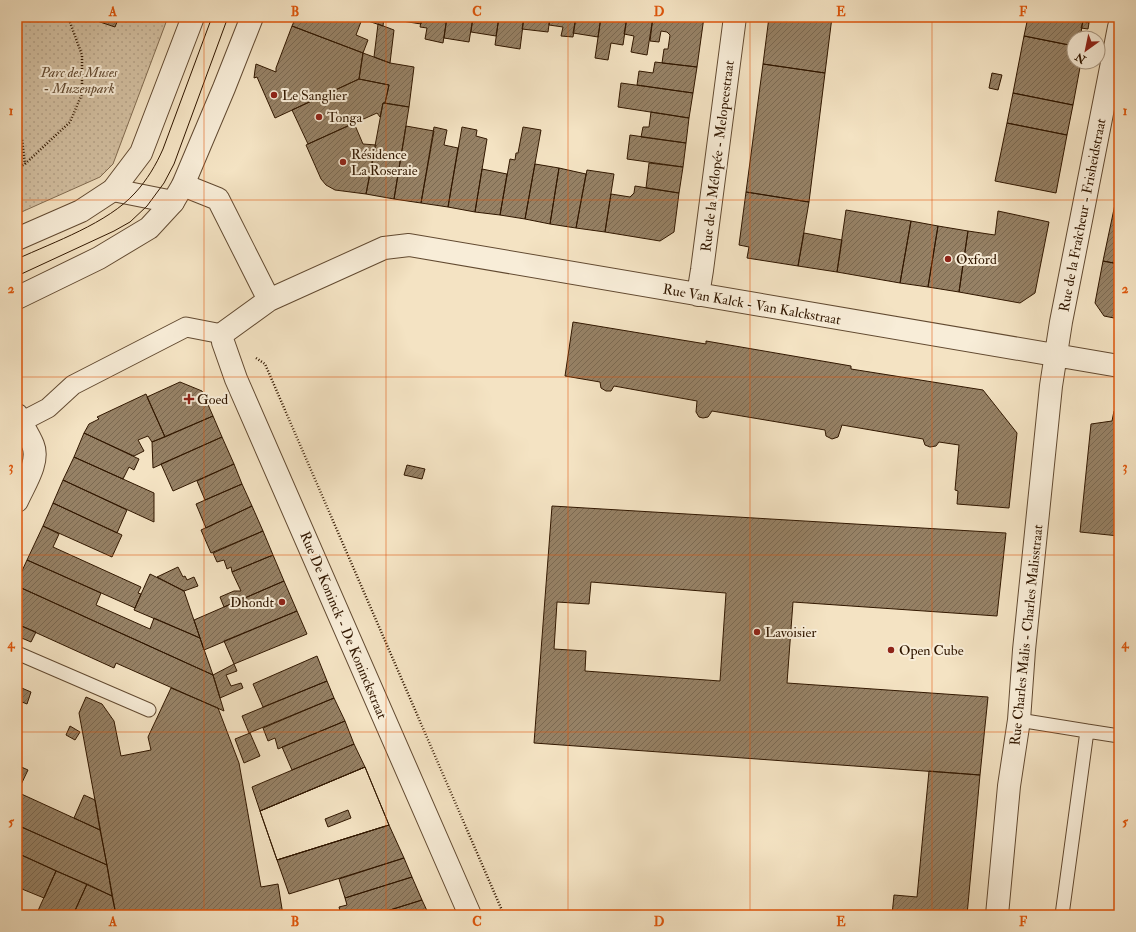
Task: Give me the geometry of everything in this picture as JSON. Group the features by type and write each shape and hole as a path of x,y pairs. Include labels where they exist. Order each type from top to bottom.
{"street":[{"path":"17,239 81,211 113,190 141,153 193,17"},
{"path":"17,298 99,258 149,228 178,193 224,88 252,17"},
{"name":"Rue de la Mélopée - Melopeestraat","path":"698,295 735,17"},
{"name":"Rue de la Fraîcheur - Frisheidstraat","path":"1056,355 1119,27"},
{"path":"113,190 178,193 218,199 269,300"},
{"name":"Rue Van Kalck - Van Kalckstraat","path":"222,334 269,300 384,248 409,245 1119,366"},
{"path":"17,501 34,463 35,455 33,446 19,419 48,408 73,385 186,327 222,334"},
{"name":"Rue De Koninck - De Koninckstraat","path":"222,334 223,342 236,379 470,915"},
{"name":"Rue Charles Malis - Charles Malisstraat","path":"997,915 1018,720 1048,409 1056,355"}],"lane":[{"path":"17,653 149,710"},
{"path":"1018,720 1119,736"},
{"path":"1062,915 1087,731"}],"path":[{"path":"17,168 25,164 70,122 82,94 82,55 68,17"},
{"path":"17,138 22,139 25,164"},
{"path":"222,334 265,364 504,915"}],"green space":[{"name":"Parc des Muses - Muzenpark","path":"17,17 168,17 113,164 100,177 17,214"}],"building":[{"path":"92,17 119,17 115,27 91,19"},
{"path":"296,17 358,17 362,19 356,35 368,40 363,53 292,26"},
{"path":"369,17 384,17 383,26 368,21"},
{"path":"397,17 422,17 421,24 396,20"},
{"path":"422,17 447,17 443,43 425,39 427,28 420,27"},
{"path":"447,17 473,17 469,42 444,38"},
{"path":"473,17 499,17 496,36 471,32"},
{"path":"499,17 524,17 520,49 495,45"},
{"path":"524,17 550,17 548,32 522,29"},
{"path":"550,17 576,17 573,37 561,36 563,27 549,25"},
{"path":"576,17 601,17 598,37 573,33"},
{"path":"601,17 627,17 623,45 611,43 608,60 595,58"},
{"path":"627,17 653,17 647,55 631,52 634,36 624,34"},
{"path":"653,17 704,17 697,67 662,63 664,49 668,49 670,35 667,32 661,31 659,42 650,41"},
{"path":"769,17 832,17 825,73 763,64"},
{"path":"1028,17 1090,17 1089,23 1083,21 1081,30 1066,30 1066,44 1024,36"},
{"path":"1083,21 1089,23 1088,29 1081,28"},
{"path":"378,24 394,30 390,63 374,57"},
{"path":"292,26 363,53 359,79 275,118 257,77 254,78 256,64 276,72 276,68"},
{"path":"1024,36 1066,44 1066,70 1080,70 1073,105 1013,93"},
{"path":"363,53 390,63 414,67 409,107 385,103 389,85 359,79"},
{"path":"655,62 697,67 693,93 637,85 639,71 653,73"},
{"path":"763,64 825,73 809,202 746,192"},
{"path":"992,73 1002,75 998,90 989,88"},
{"path":"359,79 389,85 380,117 377,113 308,144 292,110"},
{"path":"621,83 693,93 689,118 618,107"},
{"path":"1013,93 1073,105 1067,135 1007,123"},
{"path":"383,103 409,107 394,199 366,194"},
{"path":"651,112 689,118 686,143 641,137 643,127 649,127"},
{"name":"Résidence La Roseraie","path":"354,123 363,144 376,145 366,194 335,190 326,185 321,179 306,145"},
{"path":"1007,123 1067,135 1056,193 995,181"},
{"path":"406,126 434,131 421,203 394,199"},
{"path":"434,127 447,130 444,145 458,148 448,207 421,203"},
{"path":"462,127 477,130 476,136 487,139 475,212 448,207"},
{"path":"523,127 541,130 525,219 500,215 510,159 515,160 516,153 518,153"},
{"path":"630,135 686,143 683,167 627,159"},
{"path":"649,163 683,167 679,193 646,188"},
{"path":"535,164 559,168 550,224 525,219"},
{"path":"559,168 586,174 576,228 550,224"},
{"path":"482,169 507,174 500,215 475,212"},
{"path":"587,170 614,174 605,232 576,228"},
{"path":"1119,183 1119,210 1114,209"},
{"path":"635,186 679,193 674,232 660,241 605,232 611,194 630,197 634,193"},
{"path":"746,192 809,202 798,266 747,258 749,247 739,245"},
{"path":"1114,209 1119,210 1119,264 1103,261"},
{"path":"846,210 911,221 900,283 837,272"},
{"path":"998,211 1049,222 1035,293 1020,303 959,292 968,231 995,235"},
{"path":"911,221 938,226 928,287 900,283"},
{"name":"Oxford","path":"938,226 968,231 959,292 928,287"},
{"path":"804,233 842,240 837,272 798,266"},
{"path":"1103,261 1119,264 1119,319 1104,316 1095,303"},
{"path":"573,322 706,344 706,341 851,366 851,369 983,390 1017,433 1009,508 957,504 958,491 955,490 959,445 939,442 936,446 930,447 925,445 923,439 842,425 838,437 832,439 826,436 825,430 712,411 708,417 703,418 699,417 696,412 697,401 614,386 611,391 606,391 601,388 600,382 565,376"},
{"path":"180,382 202,391 213,416 165,437 147,397"},
{"path":"146,394 165,437 152,442 148,436 138,440 144,451 134,456 84,433 89,424 99,419 97,417"},
{"path":"1114,411 1119,412 1119,536 1080,532 1091,424 1112,421"},
{"path":"213,416 222,437 153,468 152,442"},
{"path":"84,433 139,459 134,470 129,467 123,479 74,457"},
{"path":"222,437 234,464 173,491 161,464"},
{"path":"74,457 154,493 154,522 63,480"},
{"path":"234,464 242,484 205,500 197,481"},
{"path":"407,465 425,469 422,479 404,475"},
{"path":"63,480 127,510 117,533 53,503"},
{"path":"242,484 252,506 206,528 196,504"},
{"path":"53,503 122,535 112,557 43,526"},
{"path":"252,506 263,531 211,553 201,530"},
{"name":"Lavoisier","path":"552,506 1006,533 997,616 793,602 787,683 988,697 980,775 534,743","holes":["591,582 726,593 720,681 585,671 586,651 554,649 557,602 589,604"]},
{"path":"43,526 59,534 53,547 141,587 138,593 141,594 135,608 27,560"},
{"path":"263,531 273,555 232,572 231,567 227,569 224,560 217,562 213,553"},
{"path":"273,555 284,581 224,607 220,597 234,591 241,591 232,572"},
{"path":"27,560 101,593 96,605 150,629 154,618 200,638 213,675 17,586 17,582"},
{"path":"178,567 183,577 185,576 187,580 194,577 198,586 184,591 157,577"},
{"path":"150,574 184,591 200,638 134,610"},
{"path":"284,581 297,611 204,650 194,620"},
{"path":"17,586 213,675 224,711 116,663 114,668 17,624"},
{"path":"297,611 307,634 234,664 224,641"},
{"path":"17,624 36,632 31,642 17,636"},
{"path":"317,656 327,681 263,707 253,684"},
{"path":"234,664 237,671 226,675 231,686 241,683 243,688 220,698 213,675"},
{"path":"327,681 334,698 249,733 242,716"},
{"path":"17,686 31,692 27,704 17,700"},
{"path":"171,688 218,708 239,763 261,887 278,884 283,915 116,915 79,713 86,697 102,704 114,721 121,756 151,750 148,737"},
{"path":"334,698 345,721 278,749 275,738 268,741 263,728"},
{"path":"345,721 354,744 292,770 282,747"},
{"path":"70,726 80,732 75,740 66,735"},
{"path":"250,733 260,756 244,763 235,739"},
{"path":"354,744 365,767 260,811 252,787"},
{"path":"17,765 28,770 17,793"},
{"path":"365,767 389,825 277,860 260,811","holes":["348,810 351,818 328,827 325,819"]},
{"path":"365,767 389,825 277,860 260,811"},
{"path":"929,771 980,775 967,915 892,915 894,895 917,897"},
{"path":"17,792 100,830 107,865 17,825"},
{"path":"84,795 95,800 100,830 74,818"},
{"path":"17,825 107,865 112,896 17,853"},
{"path":"389,825 404,858 289,894 277,860"},
{"path":"17,853 56,871 44,898 17,887"},
{"path":"404,858 412,877 345,898 339,879"},
{"path":"56,871 87,884 73,915 36,915"},
{"path":"412,877 422,900 374,915 341,915 339,907 347,905 345,898"},
{"path":"87,884 112,896 116,915 73,915"},
{"path":"422,900 429,915 374,915"}],"tram line":[{"path":"17,259 96,223 124,204 135,193 151,172 163,149 212,17"},
{"path":"17,276 114,231 130,222 147,206 164,183 174,164 228,17"}],"place":[{"name":"Le Sanglier","path":"274,95"},
{"name":"Tonga","path":"319,117"},
{"name":"Résidence La Roseraie","path":"343,162"},
{"name":"Oxford","path":"948,259"},
{"name":"Goed","path":"189,399"},
{"name":"Dhondt","path":"282,602"},
{"name":"Lavoisier","path":"757,632"},
{"name":"Open Cube","path":"891,650"}]}
